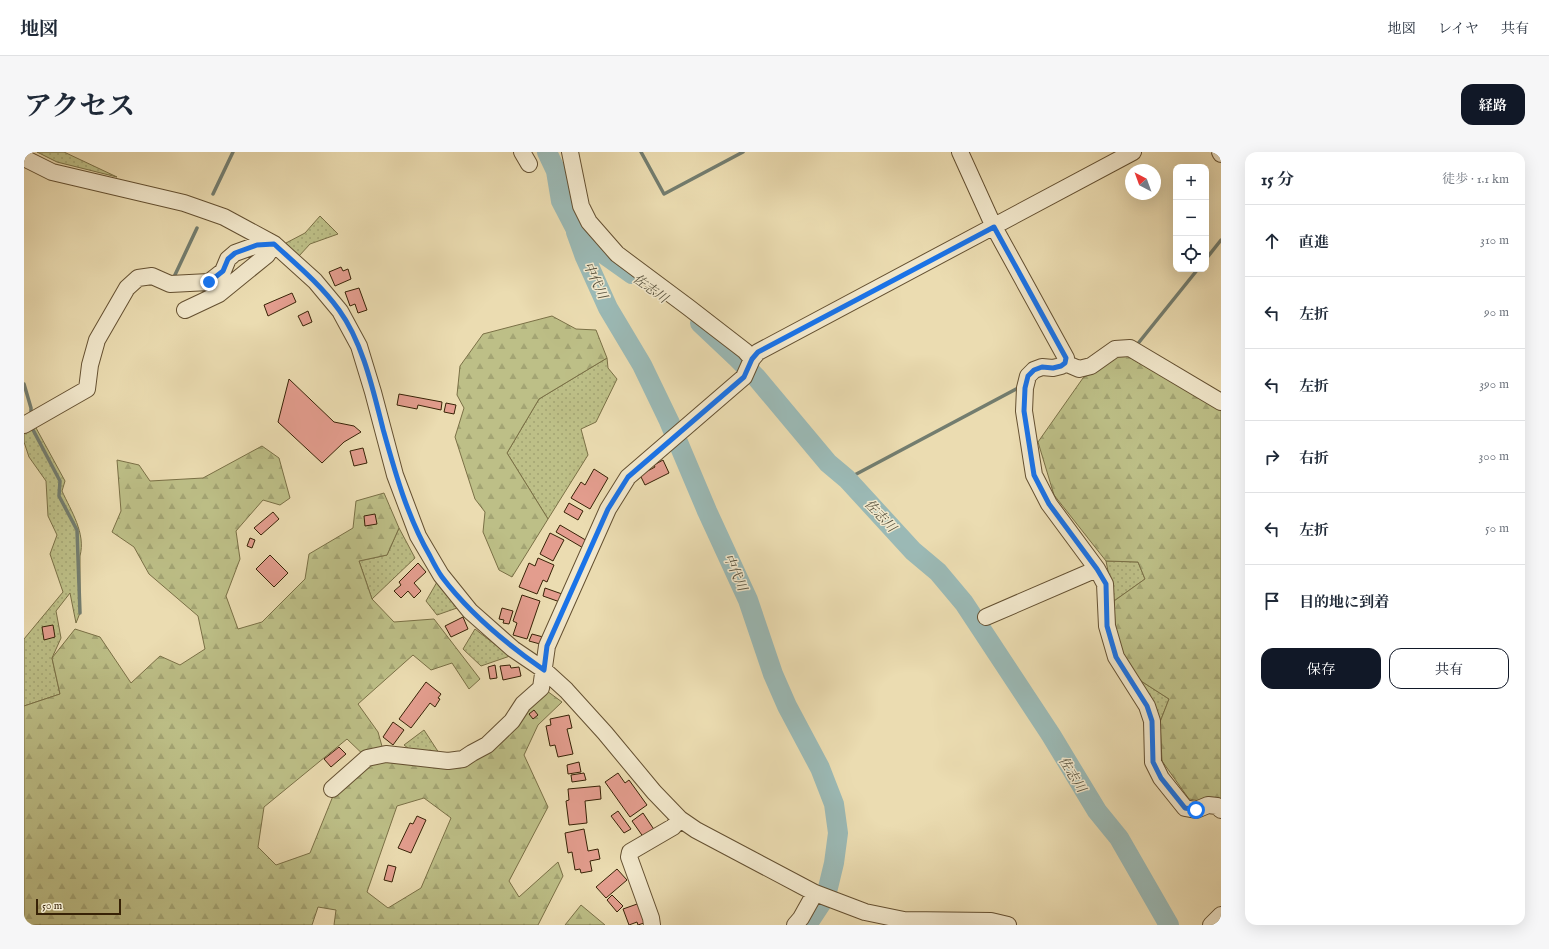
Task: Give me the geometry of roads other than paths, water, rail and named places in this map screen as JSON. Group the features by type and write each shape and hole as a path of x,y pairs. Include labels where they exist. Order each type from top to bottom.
{"street":[{"path":"570,152 581,206 589,222 617,254 688,306 746,352 752,359"},
{"path":"960,152 994,227 1066,358 1065,363 1061,366 1053,368 1042,367 1034,370 1028,376 1025,388 1024,411 1034,475 1049,504 1097,569 1106,584 1107,626 1116,657 1147,706 1152,721 1153,762 1161,778 1185,808 1196,810 1208,805 1217,806 1221,810"},
{"path":"332,789 367,758 386,754 448,761 464,759 472,753 487,746 512,722 523,704 541,688 547,646 608,509 628,477 744,377 752,359 758,352 1133,152"},
{"path":"24,158 52,172 184,203 224,217 274,244 315,281 340,311 359,346 395,475 418,536 441,576 470,610 513,649 544,670 576,700 654,792 680,818 696,830 815,893 865,912 904,920 1008,925"},
{"path":"185,310 219,294 267,255 274,244"},
{"path":"28,423 87,389 90,365 96,340 127,288 138,278 152,276 170,284 209,282 223,271 228,259 235,253 257,245 274,244"},
{"path":"1065,363 1079,369 1091,366 1115,349 1130,348 1221,402"},
{"path":"986,617 1097,569"},
{"path":"652,925 651,918 629,857 630,852 673,827 680,818"},
{"path":"795,925 801,918 815,893"},
{"path":"1211,925 1221,915"}],"waterway":[{"path":"213,194 233,152"},
{"name":"佐志川","path":"547,152 556,171 561,201 575,228 594,247 632,274"},
{"path":"641,152 664,194 743,152"},
{"path":"174,277 197,228"},
{"name":"中代川","path":"576,232 585,257 608,308 642,365 669,421 707,511 748,600 773,674 787,706 820,768 834,804 838,833 834,863 826,896 807,925"},
{"path":"1209,255 1221,240"},
{"path":"1136,346 1196,272"},
{"name":"佐志川","path":"700,323 756,377 828,463 847,479 913,551 938,572 964,603 1051,735 1097,811 1119,838 1169,925"},
{"path":"24,384 31,408 31,416"},
{"path":"847,479 1018,388 1020,385"},
{"path":"31,426 60,481 59,496 77,530 80,613"}]}
